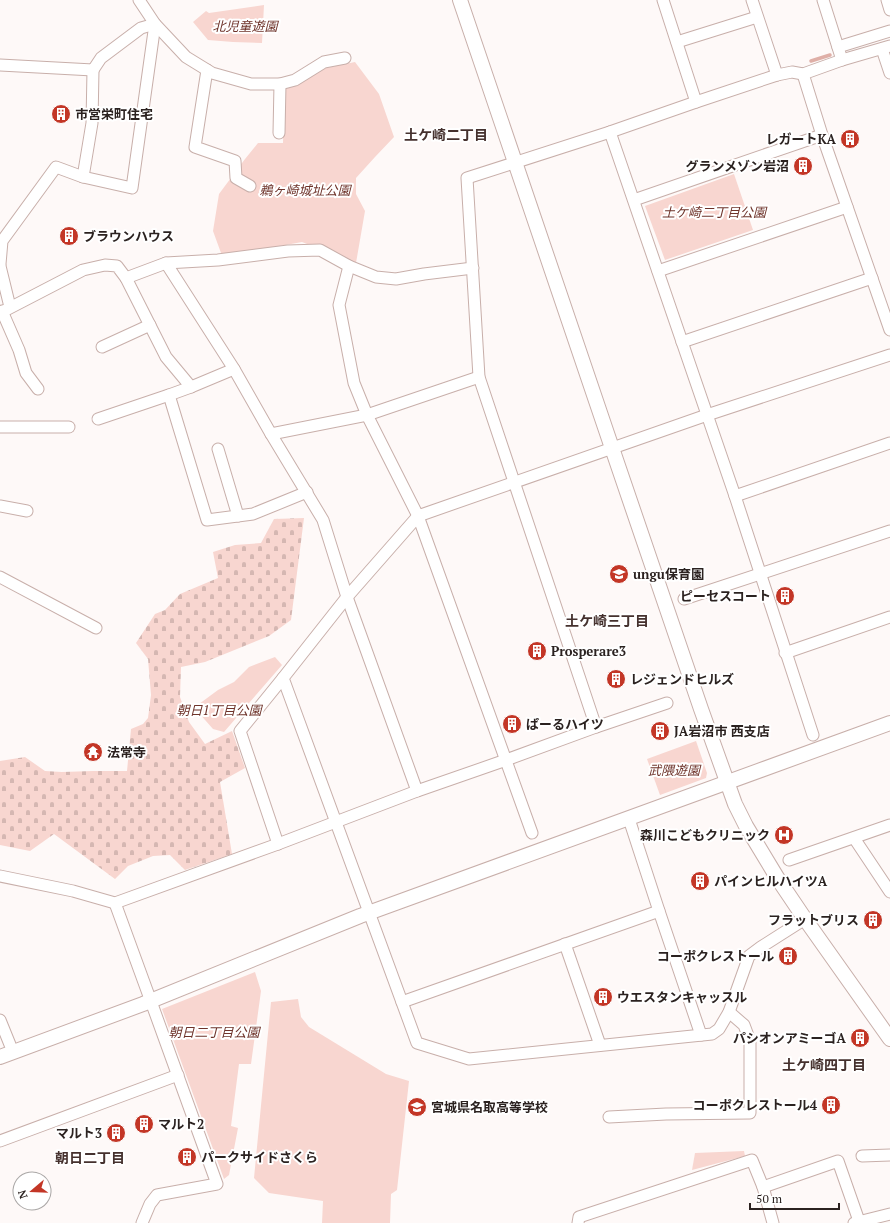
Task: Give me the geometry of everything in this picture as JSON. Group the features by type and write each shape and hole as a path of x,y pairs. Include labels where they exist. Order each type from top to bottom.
{"street":[{"path":"139,0 155,24 186,57 212,73 251,84 280,84 295,80 324,62 345,58"},
{"path":"460,0 735,804 746,826 805,920 889,1036"},
{"path":"663,0 696,102"},
{"path":"752,0 777,75"},
{"path":"823,0 842,60"},
{"path":"887,0 890,10"},
{"path":"677,42 757,18"},
{"path":"83,177 92,122 93,70 101,58 135,32 141,28 155,24"},
{"path":"38,389 26,372 20,350 4,310 0,265 1,239 56,167 83,177 132,188 155,24"},
{"path":"838,47 890,30"},
{"path":"596,727 479,377 467,178 610,132 777,75 792,72 803,74 842,60 886,48 890,74"},
{"path":"0,65 93,70"},
{"path":"207,70 194,147 235,161 236,178 250,186"},
{"path":"803,74 822,135 890,330"},
{"path":"279,133 280,84"},
{"path":"610,132 761,573 813,735"},
{"path":"634,200 822,135"},
{"path":"658,271 847,207"},
{"path":"126,278 166,263 218,260 288,251 320,250 349,266 376,277 396,279 473,268"},
{"path":"166,263 234,369 323,520 347,597 417,791"},
{"path":"4,310 83,270 104,265 117,266 126,278 166,357 191,387"},
{"path":"349,266 339,305 354,383 367,415 418,516 532,834"},
{"path":"682,342 872,278"},
{"path":"102,347 150,325"},
{"path":"278,844 240,731 347,597 418,516 707,415 890,355"},
{"path":"98,419 191,387 234,369"},
{"path":"271,434 367,415 479,377"},
{"path":"168,395 207,520 253,514 307,492"},
{"path":"0,427 69,427"},
{"path":"735,496 890,443"},
{"path":"218,449 238,516"},
{"path":"0,506 27,511"},
{"path":"684,599 890,531"},
{"path":"0,577 96,628"},
{"path":"786,653 890,617"},
{"path":"283,678 417,1043 469,1060 712,1034 719,1029 728,1012 749,956 805,920"},
{"path":"0,876 73,891 114,902 278,844 417,791 667,703"},
{"path":"0,1020 6,1054 151,1000 370,913 890,723"},
{"path":"629,819 701,1035"},
{"path":"789,860 890,825"},
{"path":"854,838 890,892"},
{"path":"114,902 217,1184 157,1195 150,1204 142,1223"},
{"path":"402,1002 659,911"},
{"path":"565,944 600,1045"},
{"path":"609,1116 750,1113 750,1041 744,1025 728,1012"},
{"path":"0,1141 178,1075"},
{"path":"862,1156 890,1155"},
{"path":"578,1223 579,1217 752,1160 763,1187 773,1223"},
{"path":"763,1187 838,1161 857,1222 890,1214"}],"green space":[{"name":"北児童遊園","path":"264,5 262,43 208,40 193,22 206,11 209,13"},
{"name":"鵜ヶ崎城址公園","path":"355,62 379,94 394,137 356,178 356,194 365,211 356,263 302,242 241,253 221,253 213,231 219,194 258,143 283,143 284,89 326,68"},
{"name":"土ケ崎二丁目公園","path":"734,174 753,230 665,260 645,206"},
{"path":"304,518 291,620 269,636 205,662 181,667 180,697 189,722 205,744 232,731 245,768 220,782 232,854 185,870 170,855 153,856 128,866 115,879 54,834 30,851 0,845 0,761 25,757 45,771 127,771 131,729 143,724 148,718 151,695 148,659 136,643 155,614 165,610 180,594 218,578 213,552 235,545 261,543 274,519"},
{"name":"朝日1丁目公園","path":"275,657 282,665 224,732 213,729 198,712 199,704 218,690 234,682 249,667"},
{"name":"武隈遊園","path":"696,741 707,773 706,778 660,795 647,759"},
{"name":"朝日二丁目公園","path":"255,972 261,991 251,1064 239,1064 231,1126 238,1128 229,1175 224,1179 162,1009"},
{"path":"298,999 301,1017 309,1027 386,1074 409,1081 397,1190 391,1194 390,1223 322,1223 323,1201 269,1193 254,1178 271,1002"},
{"path":"744,1151 745,1156 692,1170 695,1153"}],"waterway":[{"path":"811,61 830,55"}],"place":[{"name":"市営栄町住宅","path":"61,114"},
{"name":"レガートKA","path":"850,139"},
{"name":"グランメゾン岩沼","path":"803,166"},
{"name":"ブラウンハウス","path":"69,236"},
{"name":"ungu保育園","path":"619,574"},
{"name":"ピーセスコート","path":"785,596"},
{"name":"Prosperare3","path":"537,651"},
{"name":"レジェンドヒルズ","path":"616,679"},
{"name":"ぱーるハイツ","path":"512,724"},
{"name":"JA岩沼市 西支店","path":"660,731"},
{"name":"法常寺","path":"93,752"},
{"name":"森川こどもクリニック","path":"784,835"},
{"name":"パインヒルハイツA","path":"700,881"},
{"name":"フラットブリス","path":"873,920"},
{"name":"コーポクレストール","path":"788,956"},
{"name":"ウエスタンキャッスル","path":"603,997"},
{"name":"パシオンアミーゴA","path":"860,1038"},
{"name":"コーポクレストール4","path":"831,1105"},
{"name":"宮城県名取高等学校","path":"417,1107"},
{"name":"マルト2","path":"144,1124"},
{"name":"マルト3","path":"116,1133"},
{"name":"パークサイドさくら","path":"187,1157"}],"district":[{"name":"土ケ崎二丁目","path":"446,135"},
{"name":"土ケ崎三丁目","path":"607,621"},
{"name":"土ケ崎四丁目","path":"824,1065"},
{"name":"朝日二丁目","path":"90,1158"}]}
